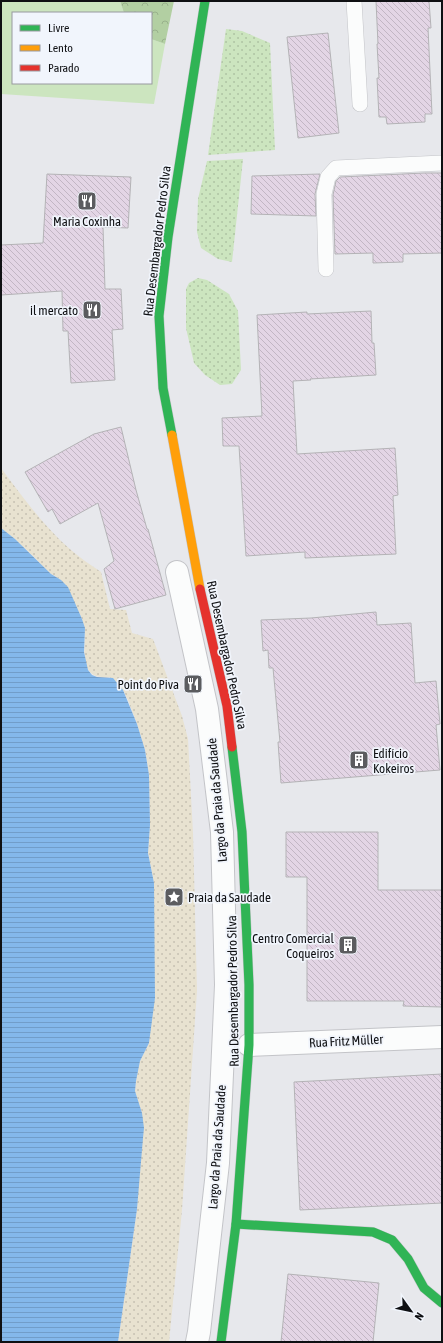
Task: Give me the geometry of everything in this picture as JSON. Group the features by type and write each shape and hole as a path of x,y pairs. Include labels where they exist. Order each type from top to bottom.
{"main road":[{"name":"Rua Desembargador Pedro Silva","path":"205,1 190,91 159,316 166,403 200,586 227,706 242,832 249,985 249,1045 236,1224 221,1342"},
{"path":"236,1224 373,1232 392,1240 408,1259 424,1288 442,1303"}],"street":[{"name":"Largo da Praia da Saudade","path":"177,572 207,708 222,832 224,878 226,985 218,1163 199,1332 196,1342"},
{"name":"Rua Fritz Müller","path":"249,1045 442,1037"}],"lane":[{"path":"354,1 360,104"},
{"path":"326,269 324,194 328,177 336,168 442,162"}],"green space":[{"path":"1,1 120,1 124,12 12,12 12,84 152,84 152,39 165,44 154,104 1,94"},
{"path":"120,1 174,1 165,44 152,39 152,12 124,12"},
{"path":"226,29 242,31 270,43 275,150 208,155"},
{"path":"243,159 232,262 218,259 201,248 197,232 198,199 207,161"},
{"path":"198,278 207,280 229,294 238,311 241,370 232,384 220,385 205,375 194,363 186,328 186,289 189,283"}],"sand":[{"name":"Praia da Saudade","path":"1,468 34,511 61,541 74,553 101,572 110,609 126,610 132,633 153,639 182,716 188,739 193,833 197,991 182,1210 169,1342 118,1342 137,1209 142,1113 135,1091 136,1081 140,1061 149,1043 154,883 148,853 150,825 149,775 145,750 137,724 123,690 110,677 98,677 90,673 86,666 85,637 82,619 63,585 59,579 51,574 24,547 1,528"}],"water":[{"path":"1,528 15,539 51,574 61,580 68,587 85,628 84,652 88,670 92,675 97,677 113,678 123,690 137,724 145,750 149,775 150,825 148,853 154,883 155,998 149,1043 140,1061 136,1081 135,1091 142,1113 144,1128 137,1209 118,1342 1,1342"}],"building":[{"path":"376,1 429,1 431,28 428,28 432,114 425,114 425,122 387,124 386,117 379,117"},
{"path":"328,33 339,133 298,138 287,37"},
{"path":"442,173 442,253 403,254 403,262 373,263 373,253 335,254 333,195 336,181 340,177"},
{"path":"47,174 131,177 128,228 103,227 105,289 121,289 123,329 112,330 115,380 71,383 68,331 63,331 62,291 1,295 1,245 43,243"},
{"path":"320,174 315,194 316,216 251,214 252,176"},
{"path":"371,311 372,343 374,343 376,375 293,381 297,454 395,448 398,495 393,496 396,554 305,558 305,552 246,556 239,446 223,446 222,418 262,416 257,315 307,312 307,314"},
{"path":"121,427 136,490 166,595 115,609 104,569 114,561 98,503 60,524 52,509 48,512 25,472 94,434"},
{"path":"376,612 377,625 411,623 415,683 436,681 440,724 436,725 440,770 281,783 278,742 280,742 273,668 269,668 268,650 263,651 261,620 311,618"},
{"path":"286,832 378,832 378,890 442,890 442,1007 403,1006 404,1001 307,1001 307,877 286,877"},
{"path":"442,1074 442,1203 300,1210 294,1082"},
{"path":"288,1274 379,1283 373,1342 281,1342"}],"traffic: fast":[{"path":"172,435 163,388 159,316 168,237 205,1"},
{"path":"221,1342 236,1224 249,1045 249,985 242,832 232,747"},
{"path":"236,1224 373,1232 392,1240 408,1259 424,1288 442,1303"}],"traffic: slow":[{"path":"172,435 200,589"}],"traffic: jam":[{"path":"200,589 227,706 232,747"}],"place":[{"name":"Maria Coxinha","path":"87,201"},
{"name":"il mercato","path":"92,310"},
{"name":"Point do Piva","path":"193,684"},
{"name":"Edifício Kokeiros","path":"359,760"},
{"name":"Praia da Saudade","path":"174,897"},
{"name":"Centro Comercial Coqueiros","path":"348,945"}]}
